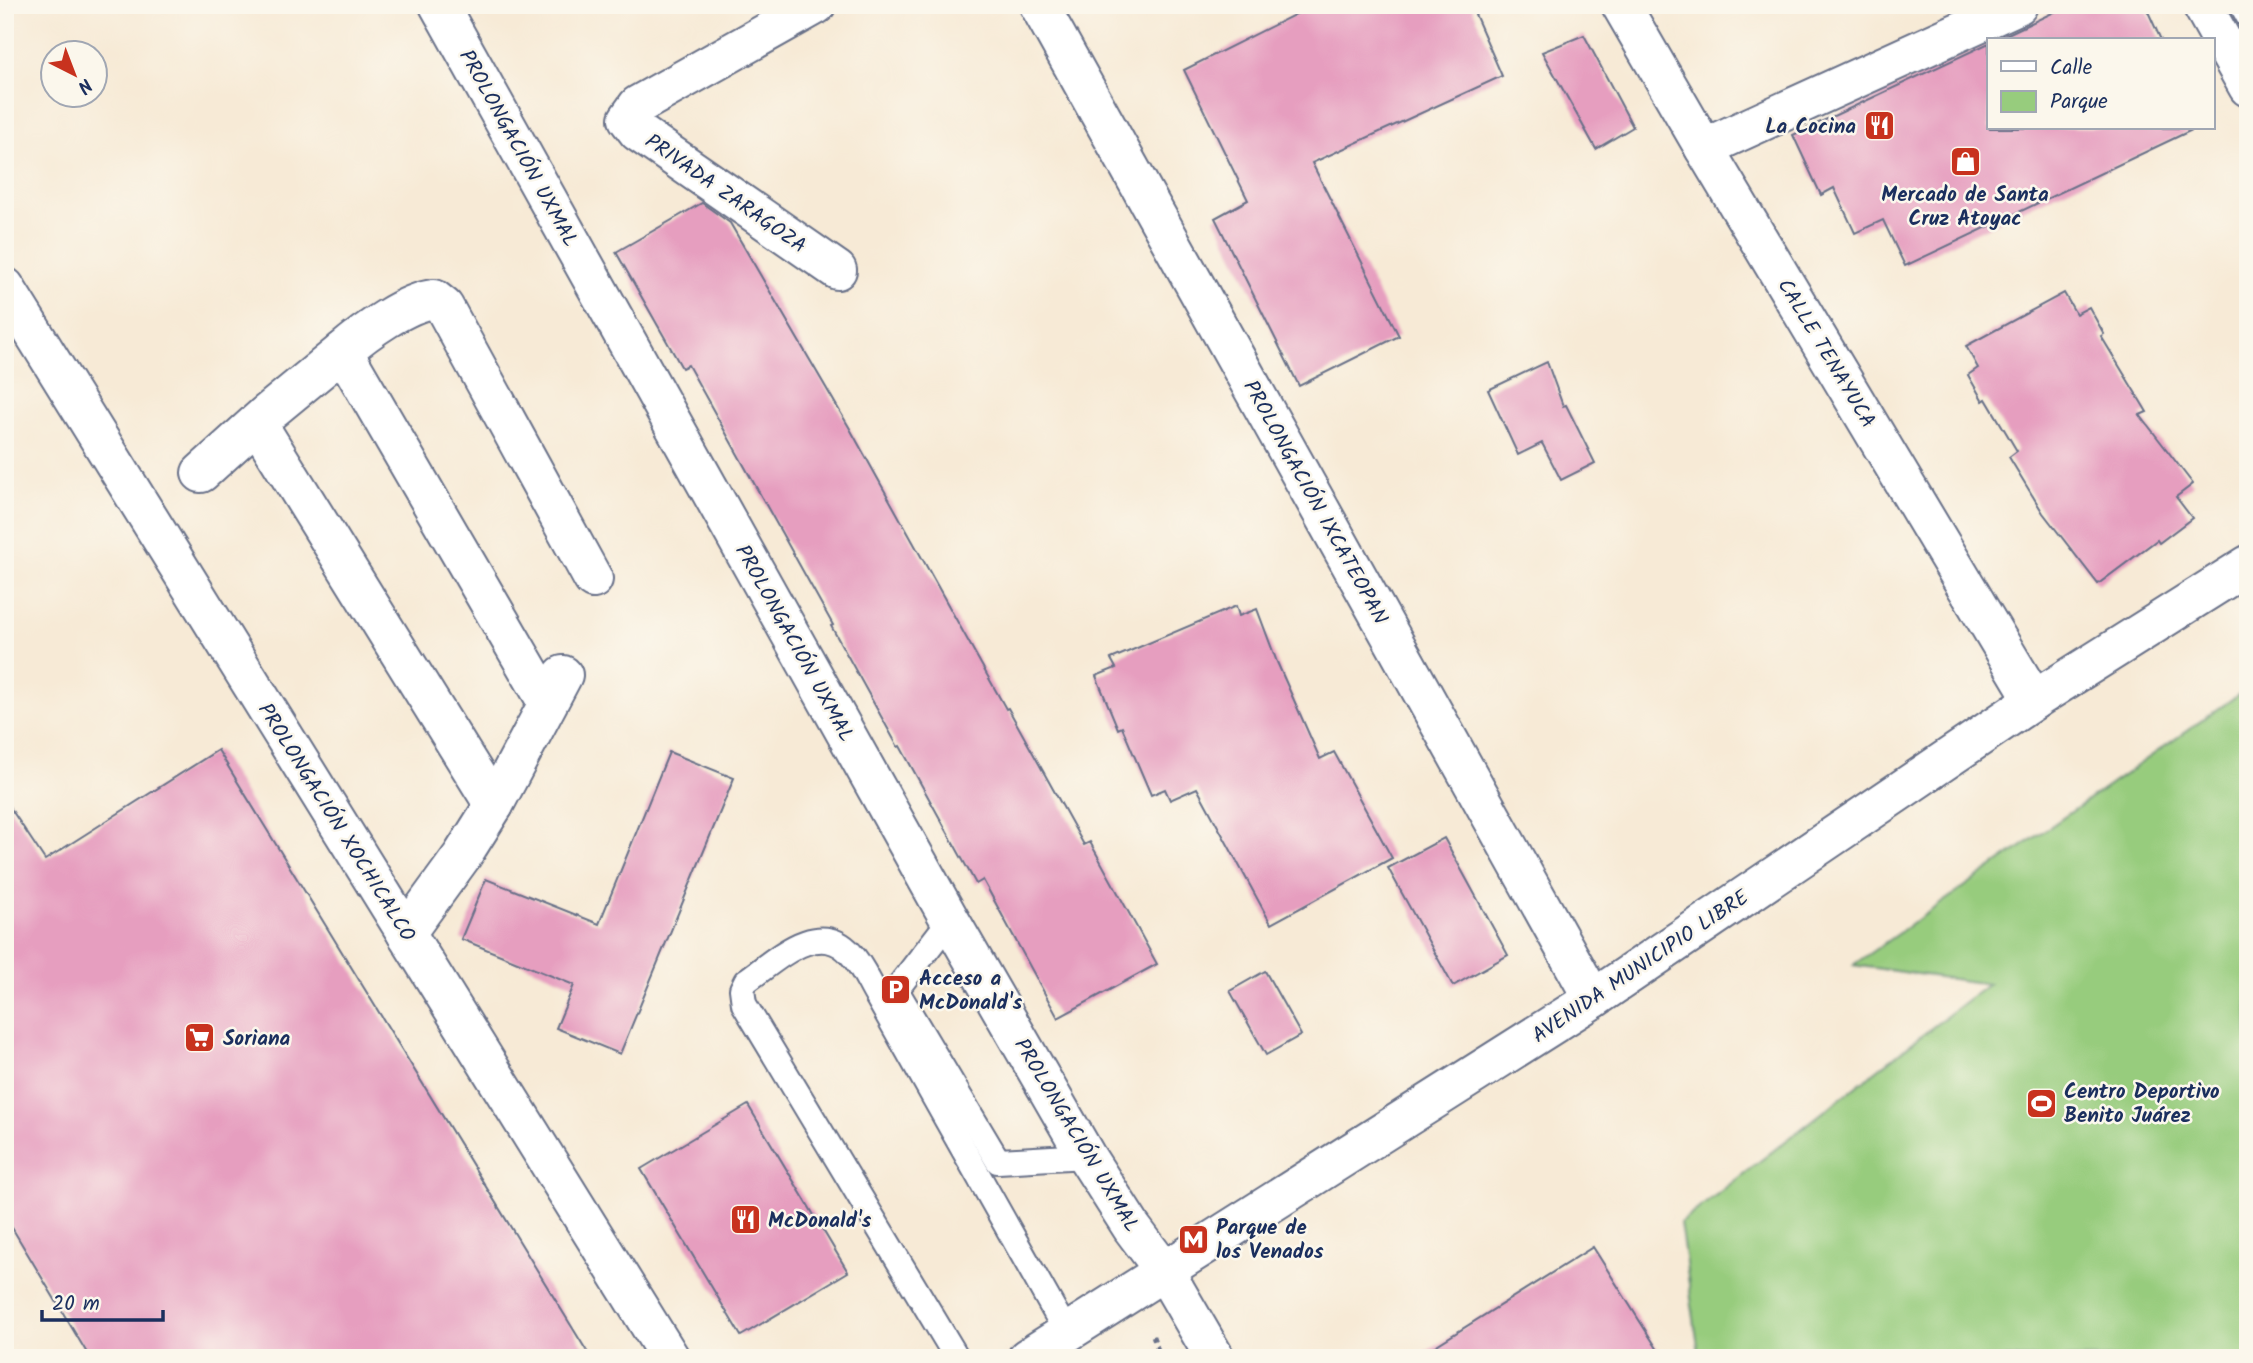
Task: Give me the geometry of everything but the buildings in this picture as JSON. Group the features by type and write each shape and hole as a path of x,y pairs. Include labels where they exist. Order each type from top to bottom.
{"street":[{"name":"PROLONGACIÓN UXMAL","path":"439,5 950,920 1086,1156 1132,1228 1165,1272 1214,1358"},
{"name":"PRIVADA ZARAGOZA","path":"816,5 638,105 628,119 638,132 837,270"},
{"name":"PROLONGACIÓN IXCATEOPAN","path":"1039,5 1593,999"},
{"name":"CALLE TENAYUCA","path":"1622,5 1704,148 2034,700"},
{"path":"1704,148 2018,5"},
{"path":"2202,5 2248,88"},
{"name":"PROLONGACIÓN XOCHICALCO","path":"5,286 670,1358"},
{"path":"201,473 359,337 421,300 434,299 444,307 593,579"},
{"path":"343,351 555,688 494,805 462,856 406,933"},
{"path":"257,423 494,805"},
{"name":"AVENIDA MUNICIPIO LIBRE","path":"1027,1358 1593,999 2034,700 2248,565"}],"lane":[{"path":"2242,5 2248,16"},
{"path":"887,993 950,920"},
{"path":"957,1358 744,1004 742,989 746,981 803,941 831,939 851,953 887,993 998,1161"},
{"path":"887,993 982,1183 1068,1333"},
{"path":"998,1161 1086,1156"},
{"path":"982,1183 998,1161"}],"green space":[{"name":"Centro Deportivo Benito Juárez","path":"2248,688 2248,1358 1702,1358 1699,1353 1680,1223 1988,984 1853,965"}],"place":[{"name":"La Cocina","path":"1879,126"},
{"name":"Mercado de Santa Cruz Atoyac","path":"1965,162"},
{"name":"Acceso a McDonald's","path":"896,990"},
{"name":"Soriana","path":"200,1038"},
{"name":"Centro Deportivo Benito Juárez","path":"2041,1103"},
{"name":"McDonald's","path":"745,1220"},
{"name":"Parque de los Venados","path":"1193,1239"}]}
